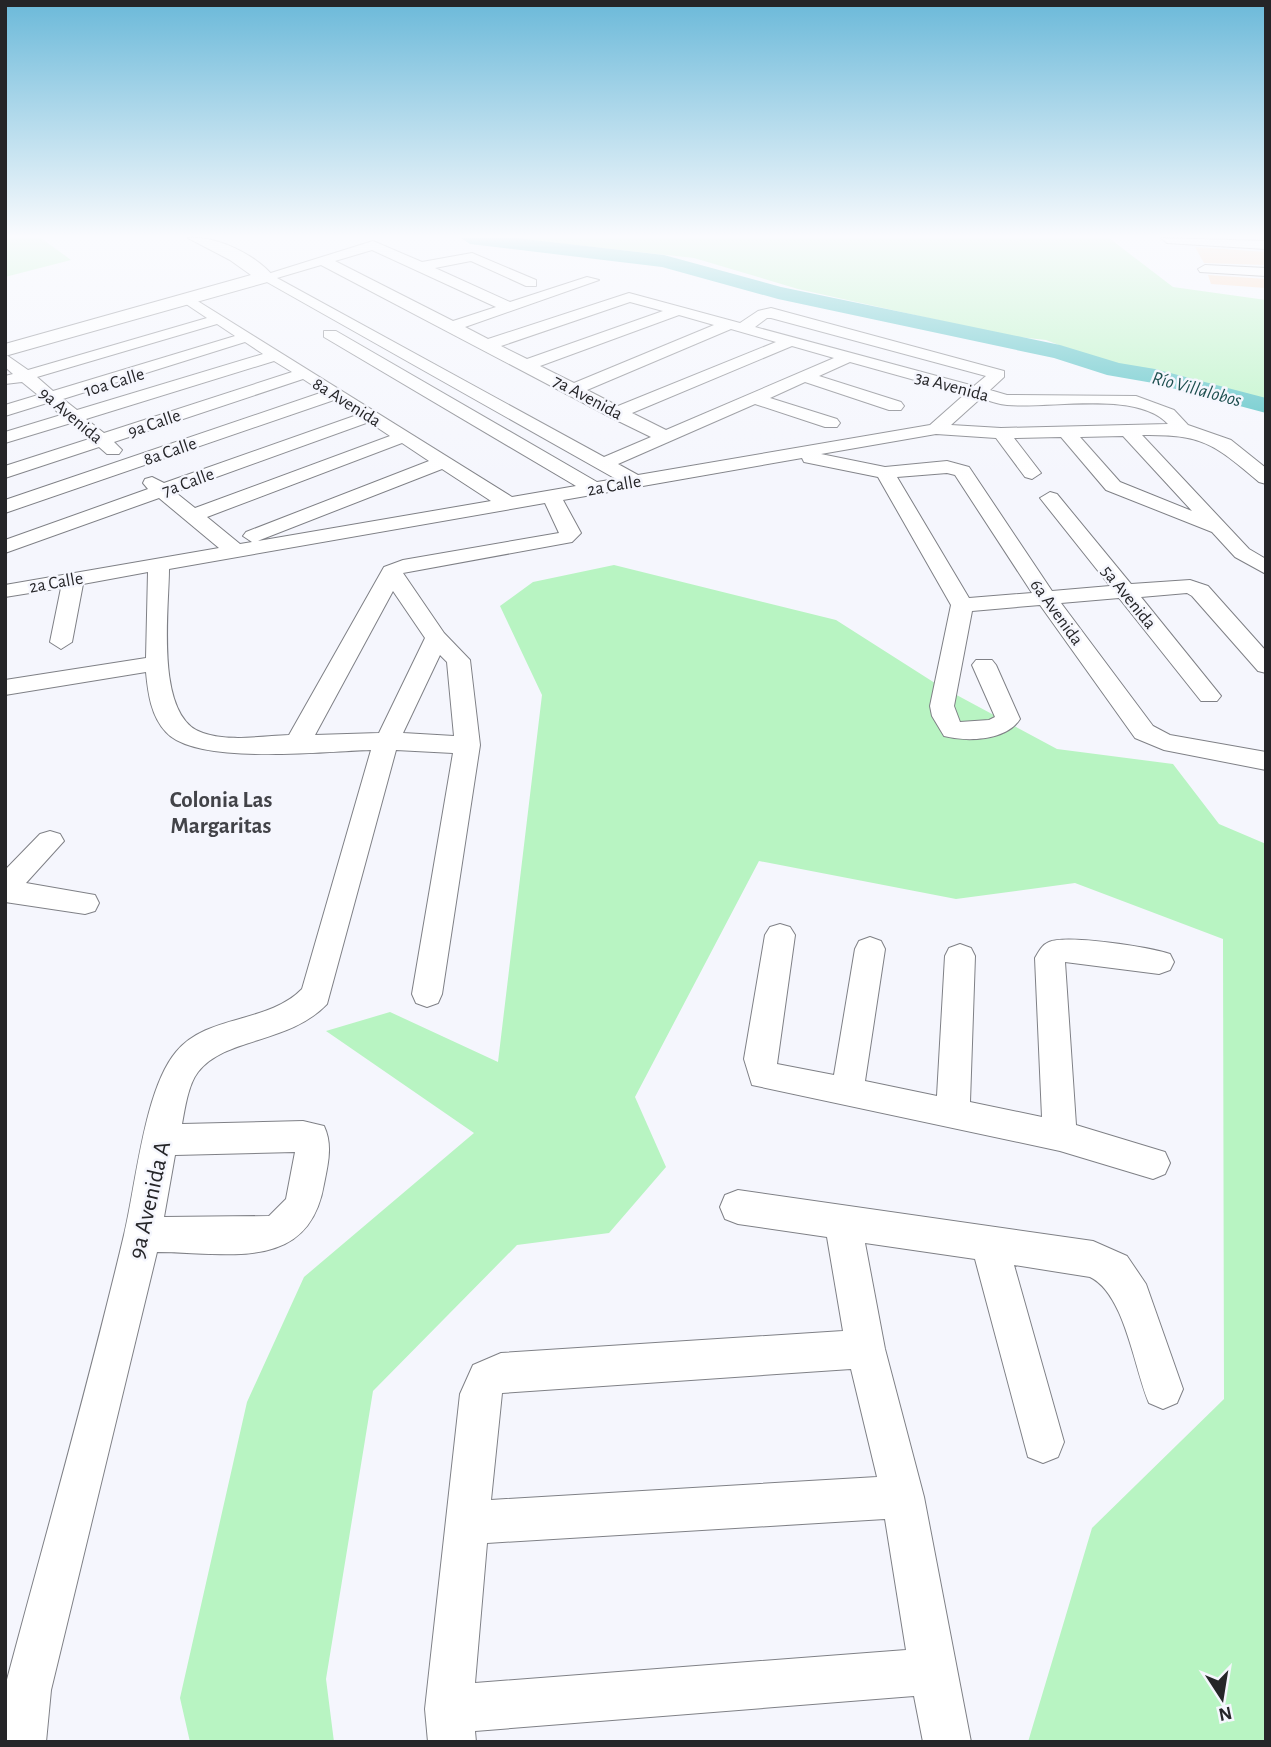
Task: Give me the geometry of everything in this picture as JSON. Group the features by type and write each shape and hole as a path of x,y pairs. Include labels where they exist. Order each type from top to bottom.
{"main road":[{"path":"5,341 87,320"},
{"path":"5,350 114,320"}],"street":[{"path":"5,382 214,320"},
{"name":"8a Avenida","path":"221,320 508,503"},
{"path":"329,320 634,481"},
{"name":"7a Avenida","path":"437,320 665,438"},
{"path":"451,327 472,320"},
{"name":"3a Avenida","path":"487,345 562,320"},
{"path":"526,365 652,320"},
{"name":"3a Avenida","path":"710,320 846,358 1018,401 1118,398 1158,409 1182,429"},
{"path":"574,389 751,320"},
{"path":"795,320 998,374 936,429"},
{"path":"310,322 593,488"},
{"path":"5,411 247,337"},
{"path":"616,413 789,342"},
{"name":"10a Calle","path":"5,438 276,355"},
{"path":"603,464 846,358"},
{"name":"9a Avenida","path":"5,359 192,516 239,549"},
{"name":"9a Calle","path":"5,472 303,374"},
{"path":"806,376 895,406"},
{"path":"783,387 859,409"},
{"name":"8a Calle","path":"5,506 334,394"},
{"path":"757,399 831,423"},
{"name":"7a Calle","path":"5,547 370,416"},
{"name":"2a Calle","path":"5,591 936,429 1067,433 1182,429 1225,444 1259,464 1266,478"},
{"path":"1128,432 1242,553 1266,568"},
{"path":"1001,433 1032,473"},
{"path":"1067,433 1113,486 1221,529"},
{"path":"192,516 403,437"},
{"path":"795,455 886,473 962,605 942,706 944,716 953,730 1002,725 1008,719 984,665"},
{"path":"239,549 258,533 443,462"},
{"name":"6a Avenida","path":"886,473 947,467 962,471 1045,596 1144,732 1164,742 1266,761"},
{"path":"297,744 393,569 565,538 571,533 551,496"},
{"name":"5a Avenida","path":"1050,498 1209,696"},
{"path":"159,564 158,663 161,691 169,719 184,734 205,743 389,741 467,745"},
{"path":"392,574 436,638 458,660 467,745 427,994"},
{"path":"61,642 74,579"},
{"path":"962,605 1184,585 1200,591 1266,666"},
{"name":"9a Avenida A","path":"22,1742 28,1690 143,1234 174,1091 187,1062 205,1048 292,1017 306,1009 316,995 372,779 436,638"},
{"path":"5,688 158,663"},
{"path":"5,890 50,841"},
{"path":"5,890 85,903"},
{"path":"780,935 760,1059 764,1075 1060,1136 1153,1163"},
{"path":"847,1093 870,949"},
{"path":"1060,1136 1049,958 1056,951 1064,950 1159,962"},
{"path":"953,1113 960,956"},
{"path":"143,1234 268,1236 284,1229 292,1223 303,1202 313,1146 312,1137 303,1136 163,1140"},
{"path":"738,1207 1093,1259 1114,1269 1133,1297 1163,1389"},
{"path":"842,1224 866,1349 903,1497 932,1671 947,1742"},
{"path":"990,1245 1043,1442"},
{"path":"866,1349 501,1373 487,1379 480,1394 451,1726 932,1671"},
{"path":"468,1523 903,1497"}],"green space":[{"path":"935,320 1266,320 1266,399 1107,364 1046,340 1009,336"},
{"path":"614,565 836,620 938,685 1057,749 1173,764 1219,824 1266,844 1266,1742 1028,1742 1092,1528 1224,1399 1223,939 1075,883 956,899 759,861 635,1097 666,1167 609,1233 517,1245 373,1391 326,1679 334,1742 190,1742 180,1698 247,1402 304,1277 474,1133 326,1031 390,1012 498,1062 542,695 500,606 533,582"}],"waterway":[{"name":"Río Villalobos","path":"905,320 1060,352 1115,370 1155,376 1266,406"}],"district":[{"name":"Colonia Las Margaritas","path":"221,812"}]}
